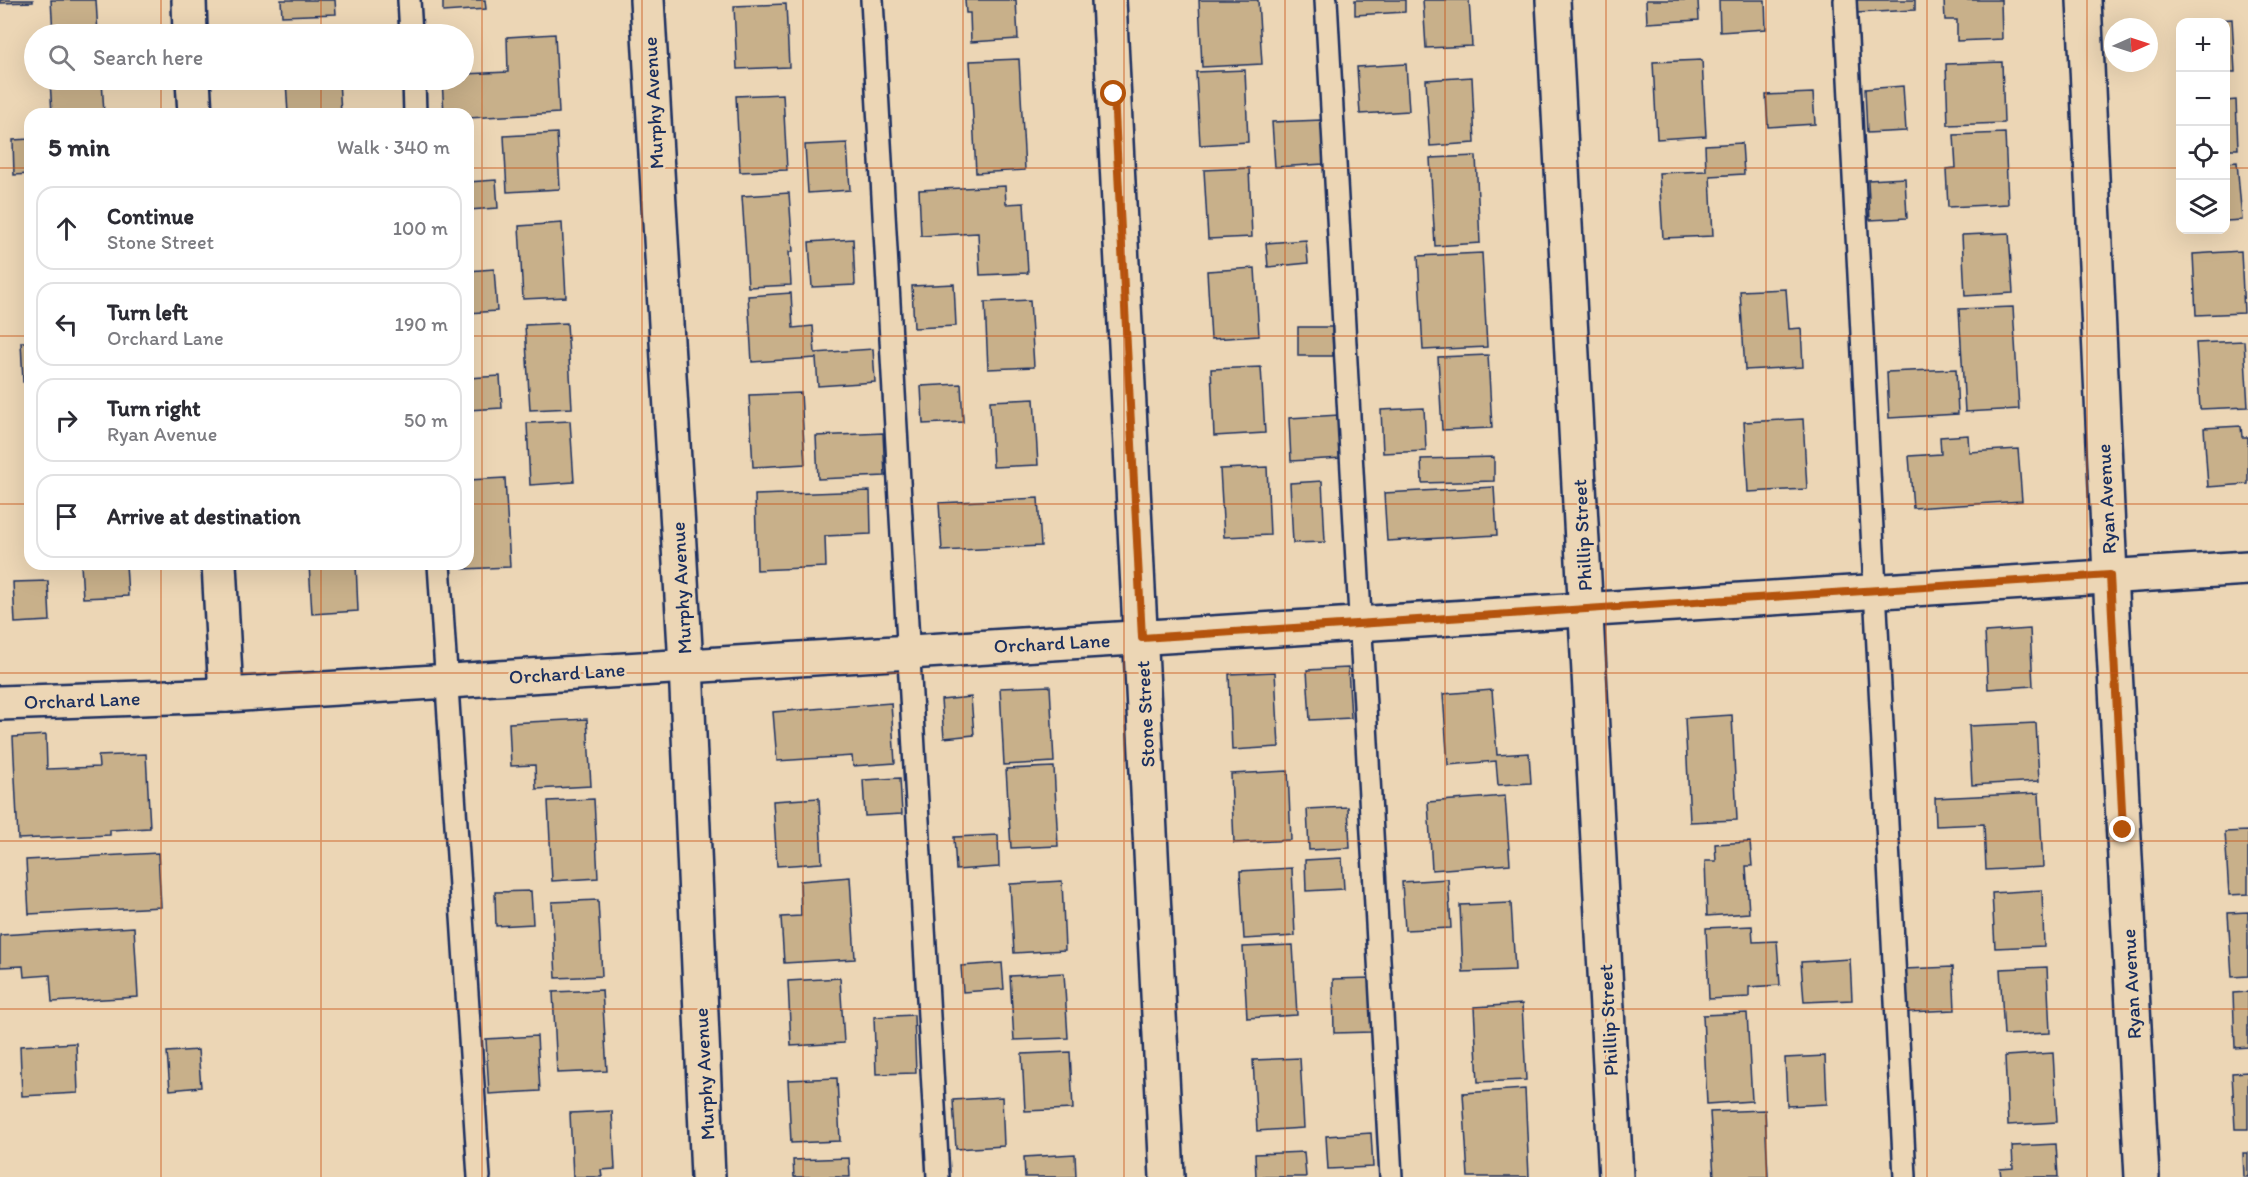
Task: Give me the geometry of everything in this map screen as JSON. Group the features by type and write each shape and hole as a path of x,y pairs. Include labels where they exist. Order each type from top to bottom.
{"street":[{"path":"189,0 190,24"},
{"name":"Murphy Avenue","path":"647,0 686,665 708,1177"},
{"name":"Stone Street","path":"1109,0 1167,1177"},
{"name":"Phillip Street","path":"1552,0 1616,1177"},
{"name":"Ryan Avenue","path":"2084,0 2110,575 2142,1177"},
{"path":"194,90 195,108"},
{"name":"Orchard Lane","path":"0,703 226,695 2248,568"},
{"path":"219,570 226,695"}],"lane":[{"path":"410,0 411,24"},
{"path":"872,0 938,1177"},
{"path":"1326,0 1391,1177"},
{"path":"1845,0 1905,1177"},
{"path":"415,90 416,108"},
{"path":"439,570 479,1177"}],"building":[{"path":"0,0 33,0 33,2 0,3"},
{"path":"51,0 96,0 97,24 52,24"},
{"path":"281,0 335,0 336,14 282,16"},
{"path":"443,0 485,0 486,9 443,12"},
{"path":"965,0 1016,0 1018,39 971,42 970,13 966,13"},
{"path":"1199,0 1258,0 1262,64 1202,67"},
{"path":"1355,0 1405,0 1405,12 1355,15"},
{"path":"1423,0 1469,0 1472,46 1426,48"},
{"path":"1646,0 1698,0 1699,20 1647,23"},
{"path":"1719,0 1765,0 1766,29 1720,32"},
{"path":"1855,0 1915,0 1915,10 1856,13"},
{"path":"1944,0 2001,0 2002,39 1957,41 1957,20 1945,20"},
{"path":"786,4 789,67 737,69 734,6"},
{"path":"2230,19 2232,19 2235,72 2230,72"},
{"path":"555,34 559,113 474,118 474,108 444,108 443,90 474,90 474,74 508,72 507,37"},
{"path":"1019,59 1025,170 976,173 970,61"},
{"path":"1702,60 1706,136 1657,139 1653,62"},
{"path":"2002,62 2004,123 1948,125 1946,64"},
{"path":"1406,64 1409,111 1360,114 1357,67"},
{"path":"1245,70 1248,142 1200,145 1196,72"},
{"path":"1472,77 1475,143 1430,146 1426,80"},
{"path":"1903,86 1906,131 1867,133 1865,89"},
{"path":"51,90 103,90 104,108 52,108"},
{"path":"287,90 340,90 341,108 288,108"},
{"path":"1813,93 1815,124 1768,127 1766,95"},
{"path":"783,94 787,170 740,172 736,96"},
{"path":"2236,100 2238,149 2230,149 2230,101"},
{"path":"1322,120 1324,164 1275,167 1272,122"},
{"path":"557,133 560,189 507,192 504,136"},
{"path":"2005,133 2008,204 1948,207 1946,169 1956,168 1954,135"},
{"path":"24,139 24,174 14,175 13,140"},
{"path":"847,143 850,190 808,193 805,145"},
{"path":"1742,143 1744,174 1710,176 1713,236 1663,238 1659,173 1706,171 1705,145"},
{"path":"1476,156 1480,243 1435,246 1430,158"},
{"path":"2237,162 2242,220 2230,221 2230,163"},
{"path":"1249,168 1252,237 1208,239 1204,170"},
{"path":"1905,178 1907,218 1870,220 1868,180"},
{"path":"496,180 498,208 474,210 474,182"},
{"path":"1005,186 1006,204 1024,203 1028,273 980,275 978,233 921,236 919,190"},
{"path":"789,193 793,252 789,252 791,285 748,287 742,196"},
{"path":"562,223 566,297 523,299 519,226"},
{"path":"2009,233 2013,293 1965,296 1962,235"},
{"path":"853,239 855,285 812,287 809,242"},
{"path":"1306,240 1308,263 1268,267 1266,243"},
{"path":"2241,251 2244,313 2196,315 2193,254"},
{"path":"1482,253 1487,347 1423,350 1418,256"},
{"path":"1255,268 1259,336 1211,339 1207,271"},
{"path":"494,269 497,311 474,313 474,271"},
{"path":"954,284 956,326 914,328 912,286"},
{"path":"1786,289 1789,329 1801,328 1803,367 1745,370 1740,291"},
{"path":"791,293 793,328 813,326 815,353 873,349 875,382 818,386 816,358 752,362 748,296"},
{"path":"1030,300 1034,367 988,369 985,302"},
{"path":"2013,307 2019,409 1965,412 1959,309"},
{"path":"567,323 572,408 530,410 525,325"},
{"path":"1298,327 1332,327 1333,356 1298,356"},
{"path":"2244,341 2248,407 2200,409 2196,343"},
{"path":"21,342 24,342 23,382"},
{"path":"1488,355 1492,428 1442,430 1438,357"},
{"path":"1261,367 1265,433 1214,436 1211,369"},
{"path":"1956,369 1958,414 1889,418 1887,372"},
{"path":"500,376 502,408 474,410 474,378"},
{"path":"961,384 963,422 923,424 921,386"},
{"path":"801,393 805,464 753,467 749,395"},
{"path":"1034,399 1038,465 993,467 990,401"},
{"path":"1424,408 1426,451 1383,453 1381,410"},
{"path":"1339,415 1342,458 1291,461 1289,418"},
{"path":"1803,419 1807,489 1748,492 1744,422"},
{"path":"570,421 574,482 530,485 527,423"},
{"path":"2241,426 2242,437 2248,437 2248,484 2208,487 2204,428"},
{"path":"883,433 885,476 818,479 816,436"},
{"path":"1968,435 1969,452 2018,449 2022,501 1913,508 1909,456 1941,454 1940,437"},
{"path":"1494,457 1494,481 1422,483 1421,459"},
{"path":"1267,467 1270,535 1224,537 1220,469"},
{"path":"505,478 510,567 474,569 474,480"},
{"path":"1322,481 1325,542 1293,543 1290,483"},
{"path":"1494,487 1497,535 1387,541 1384,493"},
{"path":"870,491 871,534 825,536 826,567 757,570 755,495"},
{"path":"1038,498 1041,546 942,551 939,503"},
{"path":"81,570 126,570 128,596 83,598"},
{"path":"309,570 356,570 358,611 312,614"},
{"path":"48,581 50,621 15,623 13,582"},
{"path":"2030,629 2033,686 1988,689 1985,632"},
{"path":"1348,668 1351,718 1310,720 1307,670"},
{"path":"1275,672 1279,747 1232,750 1229,674"},
{"path":"1050,686 1054,762 1004,765 1000,688"},
{"path":"1492,690 1497,755 1529,753 1531,783 1498,785 1496,761 1448,765 1443,694"},
{"path":"971,697 974,735 944,738 941,700"},
{"path":"891,703 895,763 853,766 852,756 777,761 773,712"},
{"path":"1732,715 1737,820 1690,822 1685,718"},
{"path":"587,719 591,786 536,789 535,765 511,766 509,723"},
{"path":"2036,723 2039,781 1972,785 1969,726"},
{"path":"46,735 47,769 99,767 98,756 146,754 150,828 110,830 110,835 18,839 13,737"},
{"path":"1054,767 1058,846 1011,848 1006,769"},
{"path":"1288,771 1291,840 1234,843 1231,774"},
{"path":"900,778 902,814 865,816 863,780"},
{"path":"2039,793 2043,867 1986,870 1984,824 1936,826 1935,798"},
{"path":"1505,796 1510,864 1432,870 1428,802"},
{"path":"819,798 822,863 777,866 773,801"},
{"path":"594,799 598,878 552,881 548,801"},
{"path":"1348,807 1350,848 1309,850 1307,809"},
{"path":"2248,831 2248,894 2229,895 2225,832"},
{"path":"998,835 999,867 956,870 954,837"},
{"path":"1750,842 1752,866 1746,866 1749,913 1707,916 1705,861 1716,861 1715,844"},
{"path":"158,853 161,907 29,914 26,860"},
{"path":"1342,858 1344,889 1306,891 1305,860"},
{"path":"1292,868 1295,936 1244,939 1240,871"},
{"path":"850,877 855,959 784,963 781,917 801,916 800,881"},
{"path":"1448,879 1451,928 1405,930 1402,882"},
{"path":"1062,881 1065,950 1014,953 1010,884"},
{"path":"2042,890 2044,946 1995,948 1992,893"},
{"path":"531,891 533,924 496,926 495,892"},
{"path":"598,900 602,976 556,978 552,902"},
{"path":"1511,903 1515,970 1463,972 1460,905"},
{"path":"2248,912 2248,976 2232,977 2228,913"},
{"path":"1752,926 1753,942 1777,941 1780,985 1749,987 1749,997 1709,999 1706,928"},
{"path":"134,927 138,997 52,1002 50,975 24,977 23,966 0,967 0,935"},
{"path":"1293,945 1297,1015 1247,1018 1243,947"},
{"path":"1850,959 1852,1000 1804,1002 1801,962"},
{"path":"1002,963 1004,989 963,992 961,966"},
{"path":"1953,967 1955,1010 1907,1012 1904,969"},
{"path":"2047,967 2050,1033 2004,1035 2000,969"},
{"path":"1064,973 1068,1038 1014,1040 1010,976"},
{"path":"840,978 844,1043 791,1046 788,981"},
{"path":"1371,978 1372,1032 1334,1033 1333,979"},
{"path":"602,990 607,1071 557,1073 553,992"},
{"path":"2248,992 2248,1047 2235,1048 2233,993"},
{"path":"1522,1004 1526,1080 1478,1082 1474,1007"},
{"path":"1747,1013 1752,1101 1707,1104 1703,1015"},
{"path":"914,1015 916,1073 876,1074 874,1017"},
{"path":"537,1036 540,1091 489,1094 486,1039"},
{"path":"76,1043 78,1093 22,1096 20,1046"},
{"path":"198,1050 201,1087 170,1090 167,1052"},
{"path":"1070,1052 1073,1109 1025,1111 1022,1054"},
{"path":"2053,1053 2057,1122 2008,1125 2005,1056"},
{"path":"1825,1056 1827,1104 1787,1106 1785,1058"},
{"path":"1300,1058 1304,1128 1257,1131 1253,1060"},
{"path":"2248,1072 2248,1129 2235,1129 2232,1073"},
{"path":"837,1078 840,1141 791,1143 788,1080"},
{"path":"1525,1089 1529,1177 1468,1177 1463,1093"},
{"path":"1002,1097 1004,1146 956,1149 953,1100"},
{"path":"1765,1110 1768,1177 1714,1177 1710,1112"},
{"path":"612,1111 615,1169 601,1170 602,1177 573,1177 570,1113"},
{"path":"1371,1133 1373,1167 1328,1169 1326,1136"},
{"path":"2056,1144 2058,1177 2001,1177 2000,1169 2013,1168 2012,1146"},
{"path":"1304,1152 1306,1177 1256,1177 1255,1154"},
{"path":"2243,1153 2248,1153 2248,1177 2244,1177"},
{"path":"1075,1154 1076,1177 1025,1177 1024,1157"},
{"path":"849,1158 850,1177 794,1177 793,1160"}],"route":[{"path":"1114,94 1142,638 2110,575 2123,830"}]}
